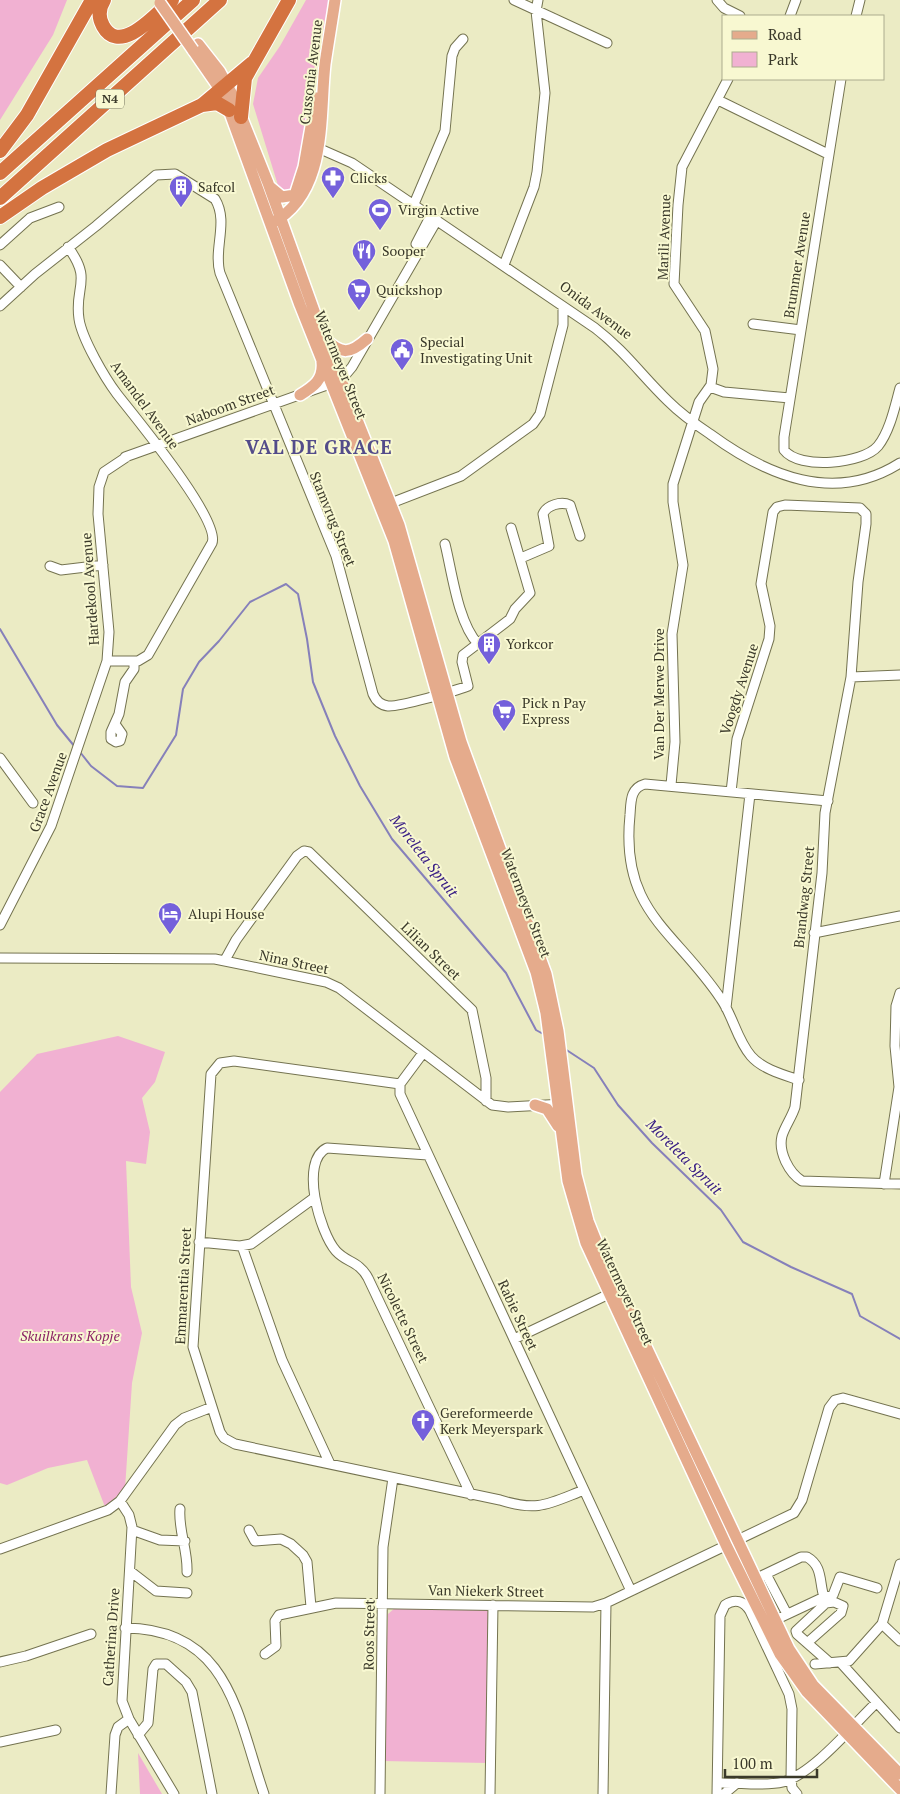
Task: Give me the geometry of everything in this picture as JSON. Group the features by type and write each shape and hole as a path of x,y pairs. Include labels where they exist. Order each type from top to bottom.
{"highway":[{"path":"0,152 27,116 92,0"},
{"path":"104,0 100,12 101,24 110,34 120,37 136,32 164,1"},
{"name":"N4","path":"0,173 192,0"},
{"name":"N4","path":"0,198 220,0"},
{"path":"202,105 217,103 235,114 252,63 289,0"},
{"path":"0,217 42,188 100,154 202,105 252,63"}],"main road":[{"name":"Cussonia Avenue","path":"273,217 293,208 306,190 318,148 325,63 335,0"},
{"name":"Watermeyer Street","path":"164,1 223,87 268,183 273,217 324,337 337,382 419,592 455,757 536,972 548,1025 555,1087 562,1104 576,1175 588,1221 732,1544 773,1641 792,1674 849,1729 900,1774"},
{"path":"268,183 273,191 280,196 287,198 295,195 304,167 315,101 325,63"},
{"name":"Watermeyer Street","path":"235,114 321,356 337,382"},
{"name":"Cussonia Avenue","path":"273,217 295,195 304,180 311,156 318,148"},
{"path":"324,337 334,346 346,351 355,349 367,339"},
{"path":"300,395 313,387 319,380 323,369 321,356"},
{"name":"Watermeyer Street","path":"441,693 546,974 558,1031 562,1064 561,1132 568,1181 578,1224 609,1294 732,1544 761,1577 774,1620 800,1668 900,1789"},
{"path":"534,1105 544,1100 555,1087"},
{"path":"534,1105 552,1114 561,1132"}],"street":[{"path":"514,0 607,43"},
{"path":"504,264 534,187 537,172 545,93 536,11 538,0"},
{"path":"717,0 724,8 738,15"},
{"path":"790,15 796,0"},
{"path":"856,15 860,0"},
{"path":"414,204 445,131 452,56 455,48 463,39"},
{"name":"Marili Avenue","path":"692,422 701,397 710,387 713,366 709,340 703,327 676,290 674,280 682,167 728,80"},
{"name":"Brummer Avenue","path":"841,80 783,442 787,454 805,460 826,463 860,458 870,454 882,441 900,388"},
{"path":"718,100 828,154"},
{"name":"Onida Avenue","path":"318,148 346,160 414,204 608,337 632,360 666,400 692,422 752,462 796,479 822,483 843,482 872,475 900,463"},
{"name":"Stamvrug Street","path":"68,247 103,220 151,177 167,173 175,174 208,193 218,203 221,218 219,270 336,556 374,698 381,704 390,706 468,686 462,658 478,644"},
{"path":"0,245 30,218 59,207"},
{"path":"337,382 352,367 390,300 395,285 434,218"},
{"path":"0,306 68,247"},
{"name":"Amandel Avenue","path":"68,247 78,261 82,273 78,316 89,344 111,385 159,445 206,517 214,533 212,543 149,653 144,659 134,662"},
{"path":"0,265 21,287"},
{"name":"Onida Avenue","path":"538,288 552,294 609,333 625,347 632,360"},
{"path":"386,505 461,476 534,424 540,414 563,325 563,307"},
{"path":"563,325 568,320 577,316"},
{"path":"753,324 801,330"},
{"name":"Naboom Street","path":"113,462 337,382"},
{"path":"710,387 724,392 790,398"},
{"name":"Van Der Merwe Drive","path":"670,785 675,742 672,634 683,565 673,502 673,484 692,422"},
{"name":"Hardekool Avenue","path":"107,662 109,632 98,514 100,480 113,462"},
{"path":"521,558 549,546 542,514 550,506 563,503 570,505 580,536"},
{"name":"Voogdy Avenue","path":"731,792 737,739 769,639 769,624 761,584 773,512 777,507 785,505 851,506 858,507 864,512"},
{"name":"Brandwag Street","path":"864,512 866,524 858,582 851,677 828,801 799,1080 795,1107 782,1139 787,1163 794,1175 806,1182 900,1184"},
{"path":"445,544 465,621 470,634 478,644 510,619 515,609 530,595 511,528"},
{"path":"50,566 61,570 103,565"},
{"path":"107,662 134,662 133,671 124,686 121,707 115,724"},
{"name":"Grace Avenue","path":"0,925 52,826 107,662"},
{"path":"851,677 900,675"},
{"path":"0,758 33,803"},
{"path":"799,1080 763,1065 754,1058 713,988 648,911 629,859 628,832 634,790 645,784 828,801"},
{"path":"726,1008 750,794"},
{"name":"Lilian Street","path":"225,960 244,929 302,852 309,852 472,1010 486,1078 486,1101"},
{"path":"814,933 900,916"},
{"name":"Nina Street","path":"2,957 225,960 332,984 486,1101 500,1107 562,1104"},
{"path":"884,1184 899,1087 895,1046 896,1006 900,993"},
{"path":"400,1084 423,1053"},
{"name":"Emmarentia Street","path":"400,1084 234,1061 225,1061 217,1066 209,1082 193,1347 222,1436 230,1442 519,1506 534,1507 551,1504 584,1490"},
{"name":"Rabie Street","path":"400,1084 400,1094 631,1591"},
{"name":"Nicolette Street","path":"428,1155 327,1148 320,1152 316,1161 314,1198 333,1247 338,1253 360,1266 368,1278 471,1494"},
{"path":"199,1242 242,1246 258,1240 314,1198"},
{"path":"242,1246 282,1360 330,1464"},
{"path":"514,1339 609,1294"},
{"name":"Van Niekerk Street","path":"265,1654 276,1646 277,1617 311,1607 336,1603 593,1607 606,1603 788,1517 797,1509 802,1500 829,1408 834,1400 846,1399 900,1414"},
{"path":"0,1549 98,1515 120,1501 175,1424 184,1418 212,1407"},
{"name":"Roos Street","path":"380,1794 384,1547 393,1478"},
{"name":"Catherina Drive","path":"120,1501 130,1518 132,1530 121,1696 129,1719 174,1794"},
{"path":"180,1509 179,1521 185,1541 187,1572"},
{"path":"132,1530 157,1540 185,1541"},
{"path":"249,1530 253,1540 285,1540 306,1558 311,1607"},
{"path":"787,1614 761,1577 801,1557 807,1557 814,1562 820,1573 824,1597"},
{"path":"815,1664 841,1663 850,1660 882,1624 900,1564"},
{"path":"130,1571 156,1591 187,1593"},
{"path":"774,1620 834,1594 840,1577 877,1588"},
{"path":"717,1794 721,1611 725,1605 733,1601 742,1602 747,1606 791,1700 791,1778 792,1788 797,1794"},
{"path":"807,1643 841,1613 843,1606 834,1602 826,1603 798,1628 798,1634 807,1643 830,1664"},
{"path":"603,1794 606,1603"},
{"path":"490,1794 493,1605"},
{"path":"882,1624 900,1641"},
{"path":"126,1628 156,1630 170,1634 202,1654 213,1665 238,1711 264,1794"},
{"path":"0,1662 26,1656 90,1634"},
{"path":"841,1663 900,1728"},
{"path":"138,1735 148,1724 153,1669 156,1664 166,1664 186,1682 192,1692 212,1794"},
{"path":"718,1782 777,1783 791,1778 809,1767 876,1703"},
{"path":"111,1794 115,1735 118,1728 129,1719"},
{"path":"0,1742 56,1730"},
{"path":"724,1794 737,1783"}],"green space":[{"path":"0,0 67,0 53,35 0,120"},
{"path":"306,0 331,0 296,180 288,192 280,192 253,104 258,78 280,46"},
{"name":"Skuilkrans Kopje","path":"118,1036 165,1052 155,1082 142,1098 150,1132 146,1164 126,1161 131,1287 142,1333 132,1383 125,1489 105,1507 87,1460 48,1468 7,1485 0,1483 0,1092 37,1054"},
{"path":"396,1607 491,1608 488,1763 382,1761 388,1614"},
{"path":"138,1753 162,1794 140,1794"}],"waterway":[{"name":"Moreleta Spruit","path":"80,752 91,766 117,786 143,788 176,735 183,689 199,662 219,641 250,602 286,584 298,594 313,682 335,736 360,786 392,839 506,973 536,1030 545,1035"},
{"name":"Moreleta Spruit","path":"0,629 57,725 75,747"},
{"name":"Moreleta Spruit","path":"565,1049 594,1068 618,1105 652,1143 721,1210 743,1242 791,1267 852,1294 860,1316 900,1339"}],"place":[{"name":"Clicks","path":"333,199"},
{"name":"Safcol","path":"181,208"},
{"name":"Virgin Active","path":"380,231"},
{"name":"Sooper","path":"364,272"},
{"name":"Quickshop","path":"359,311"},
{"name":"Special Investigating Unit","path":"402,371"},
{"name":"Yorkcor","path":"489,665"},
{"name":"Pick n Pay Express","path":"504,732"},
{"name":"Alupi House","path":"170,935"},
{"name":"Gereformeerde Kerk Meyerspark","path":"423,1442"}],"district":[{"name":"VAL DE GRACE","path":"319,447"}]}
